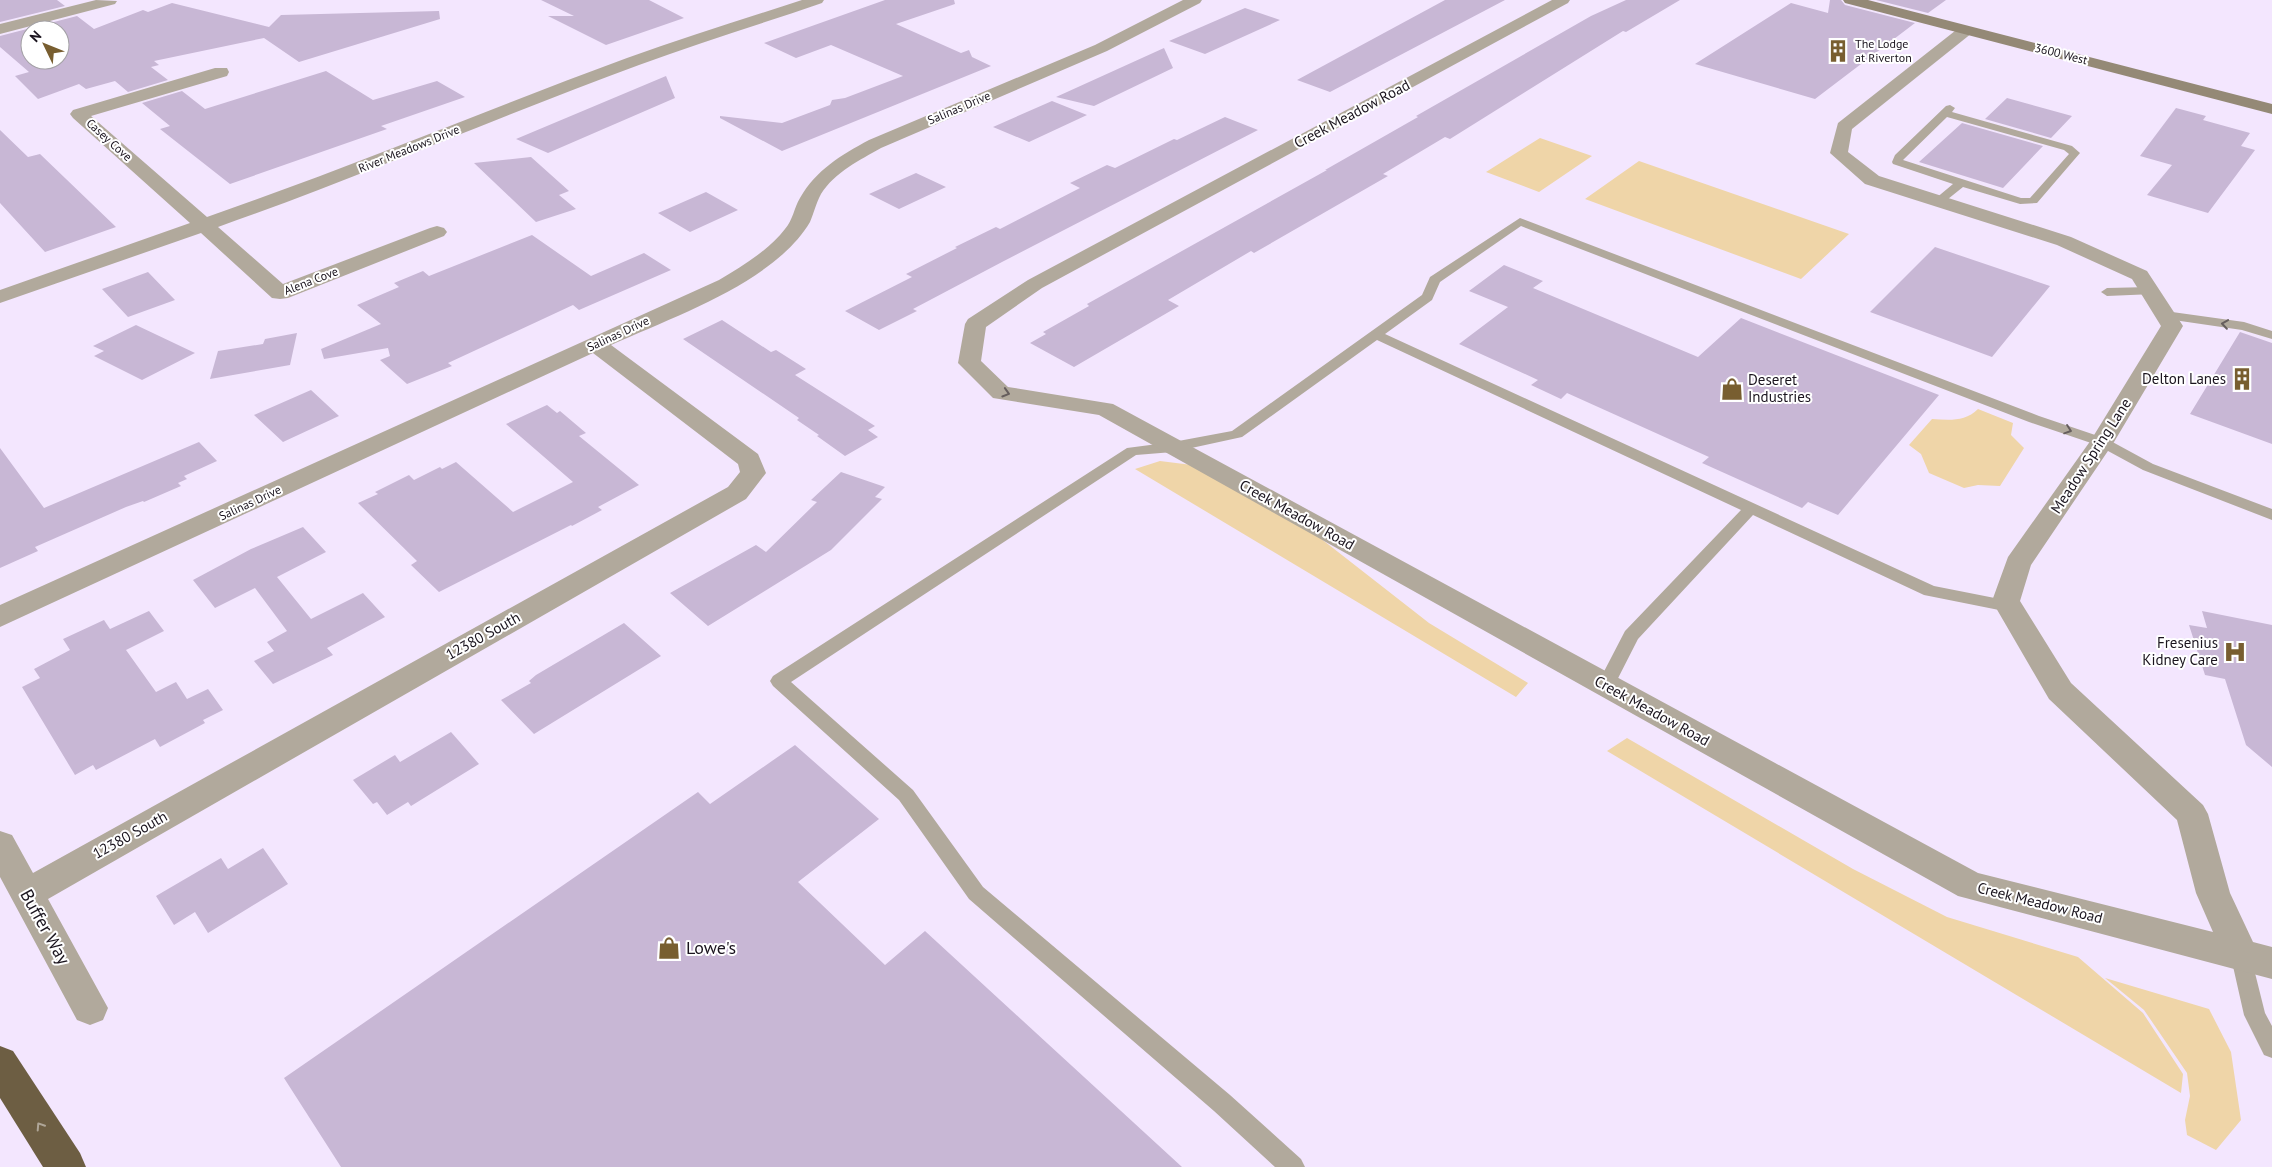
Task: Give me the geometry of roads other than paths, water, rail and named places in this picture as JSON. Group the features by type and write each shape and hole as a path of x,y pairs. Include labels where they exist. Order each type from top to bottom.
{"highway":[{"path":"0,1064 66,1167"}],"main road":[{"name":"3600 West","path":"1850,0 2272,109"}],"street":[{"path":"0,29 110,0"},
{"name":"River Meadows Drive","path":"0,297 318,186 513,106 635,61 816,0"},
{"name":"Salinas Drive","path":"0,617 726,284 754,267 776,250 798,226 808,200 822,179 846,160 875,144 1102,48 1195,0"},
{"name":"Creek Meadow Road","path":"1563,0 1035,284 976,324 969,363 1001,393 1105,410 1970,886 2272,963"},
{"name":"Meadow Spring Lane","path":"1966,30 1844,128 1839,153 1872,180 2064,241 2140,275 2172,326 2102,442 2018,564 2006,601 2009,606"},
{"name":"Casey Cove","path":"204,226 79,114 221,72"},
{"name":"Alena Cove","path":"204,226 280,293 437,232"},
{"name":"12380 South","path":"26,893 737,493 754,472 749,460 595,344"},
{"path":"2009,606 2060,691 2192,814 2213,893 2240,954"},
{"name":"Buffer Way","path":"0,846 90,1008"}],"lane":[{"path":"1948,111 2068,148 2075,153 2032,201 2020,201 1961,183 1897,162 1899,157 1948,111"},
{"path":"1939,201 1961,183"},
{"path":"1293,1167 1222,1103 976,893 906,795 779,682 1075,486 1132,451 1173,447 1237,434 1428,297 1434,280 1520,221 2034,419 2102,442 2148,467 2272,515"},
{"path":"2107,292 2150,291"},
{"path":"2165,315 2244,326 2272,335"},
{"path":"1377,335 1930,592 2009,606"},
{"path":"1606,686 1631,634 1751,508"},
{"path":"2240,954 2255,1015 2272,1048"}],"place":[{"name":"The Lodge at Riverton","path":"1838,51"},
{"name":"Delton Lanes","path":"2242,379"},
{"name":"Deseret Industries","path":"1732,389"},
{"name":"Fresenius Kidney Care","path":"2235,652"},
{"name":"Lowe's","path":"669,948"}]}
